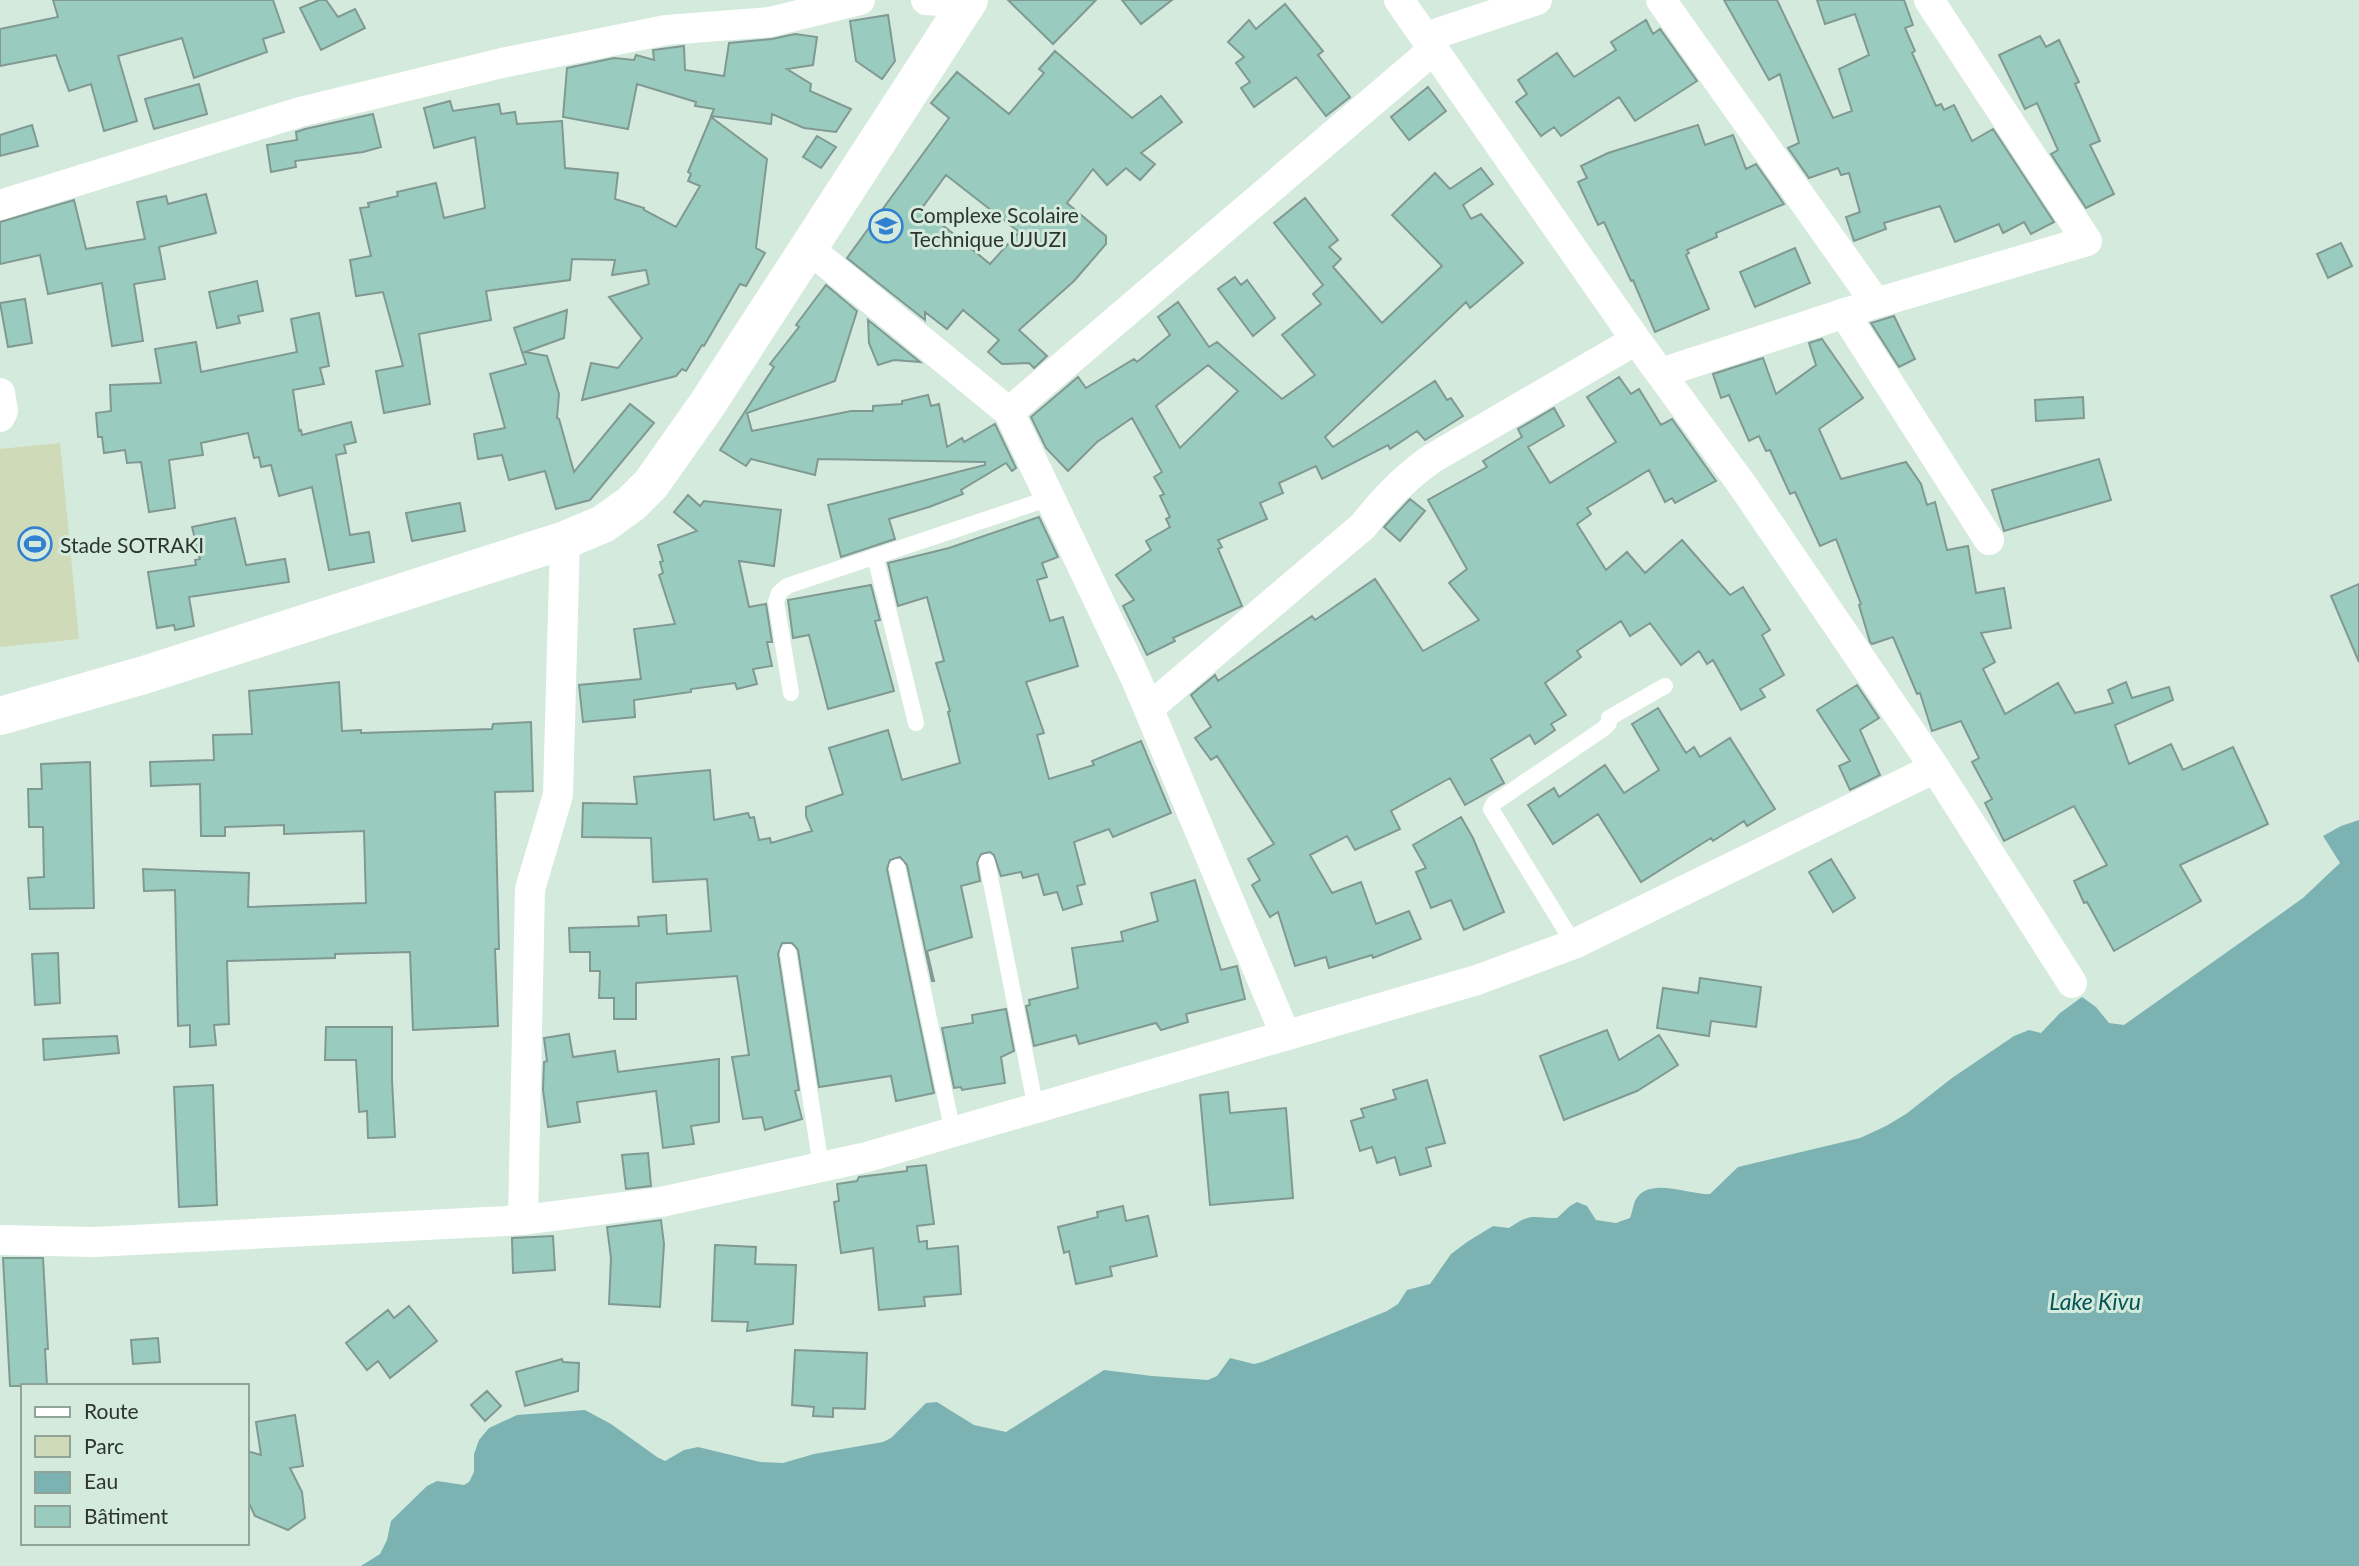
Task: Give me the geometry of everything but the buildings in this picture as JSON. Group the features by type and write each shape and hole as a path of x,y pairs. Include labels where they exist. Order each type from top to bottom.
{"street":[{"path":"0,205 300,112 502,63 666,30 770,22 860,0"},
{"path":"926,0 968,1"},
{"path":"1399,0 1636,340 1743,486 1935,768 2072,983"},
{"path":"1009,412 1430,43 1537,0"},
{"path":"1661,0 1876,303"},
{"path":"1661,373 1876,303 2087,241 1929,0"},
{"path":"0,716 144,675 565,540 603,524 631,504 651,484 706,406 968,1"},
{"path":"808,248 1009,412 1149,708 1285,1034"},
{"path":"1844,313 1989,540"},
{"path":"1149,708 1363,526 1385,498 1410,474 1636,340"},
{"path":"0,393 3,411 0,417"},
{"path":"523,1220 530,889 558,795 565,540"},
{"path":"0,1240 94,1242 523,1220 661,1202 867,1157 1476,980 1574,944 1935,768"}],"lane":[{"path":"792,693 776,602 779,593 787,586 1050,498"},
{"path":"875,556 916,723"},
{"path":"1574,944 1491,808 1494,803 1603,729 1609,718 1665,686"},
{"path":"988,862 1036,1109"},
{"path":"897,867 953,1133"},
{"path":"788,952 821,1167"}],"green space":[{"name":"Stade SOTRAKI","path":"60,443 79,639 0,647 0,449"}],"water":[{"name":"Lake Kivu","path":"2359,820 2359,1566 361,1566 380,1554 387,1540 391,1521 427,1486 437,1481 464,1485 469,1482 474,1472 474,1454 479,1440 489,1428 517,1415 585,1410 611,1424 665,1461 684,1450 698,1447 760,1462 783,1463 814,1454 883,1442 891,1438 926,1403 937,1402 974,1425 1006,1432 1104,1370 1208,1380 1217,1376 1230,1358 1254,1364 1262,1362 1387,1311 1398,1304 1407,1290 1430,1284 1451,1254 1493,1226 1509,1228 1532,1217 1557,1218 1577,1202 1587,1206 1596,1220 1616,1223 1630,1218 1635,1201 1641,1193 1650,1189 1710,1194 1738,1167 1860,1138 1906,1114 1952,1078 2014,1036 2029,1030 2041,1033 2060,1013 2082,997 2096,1007 2109,1023 2124,1025 2303,898 2340,863 2323,836"}],"place":[{"name":"Complexe Scolaire Technique UJUZI","path":"886,226"},
{"name":"Stade SOTRAKI","path":"35,544"}]}
